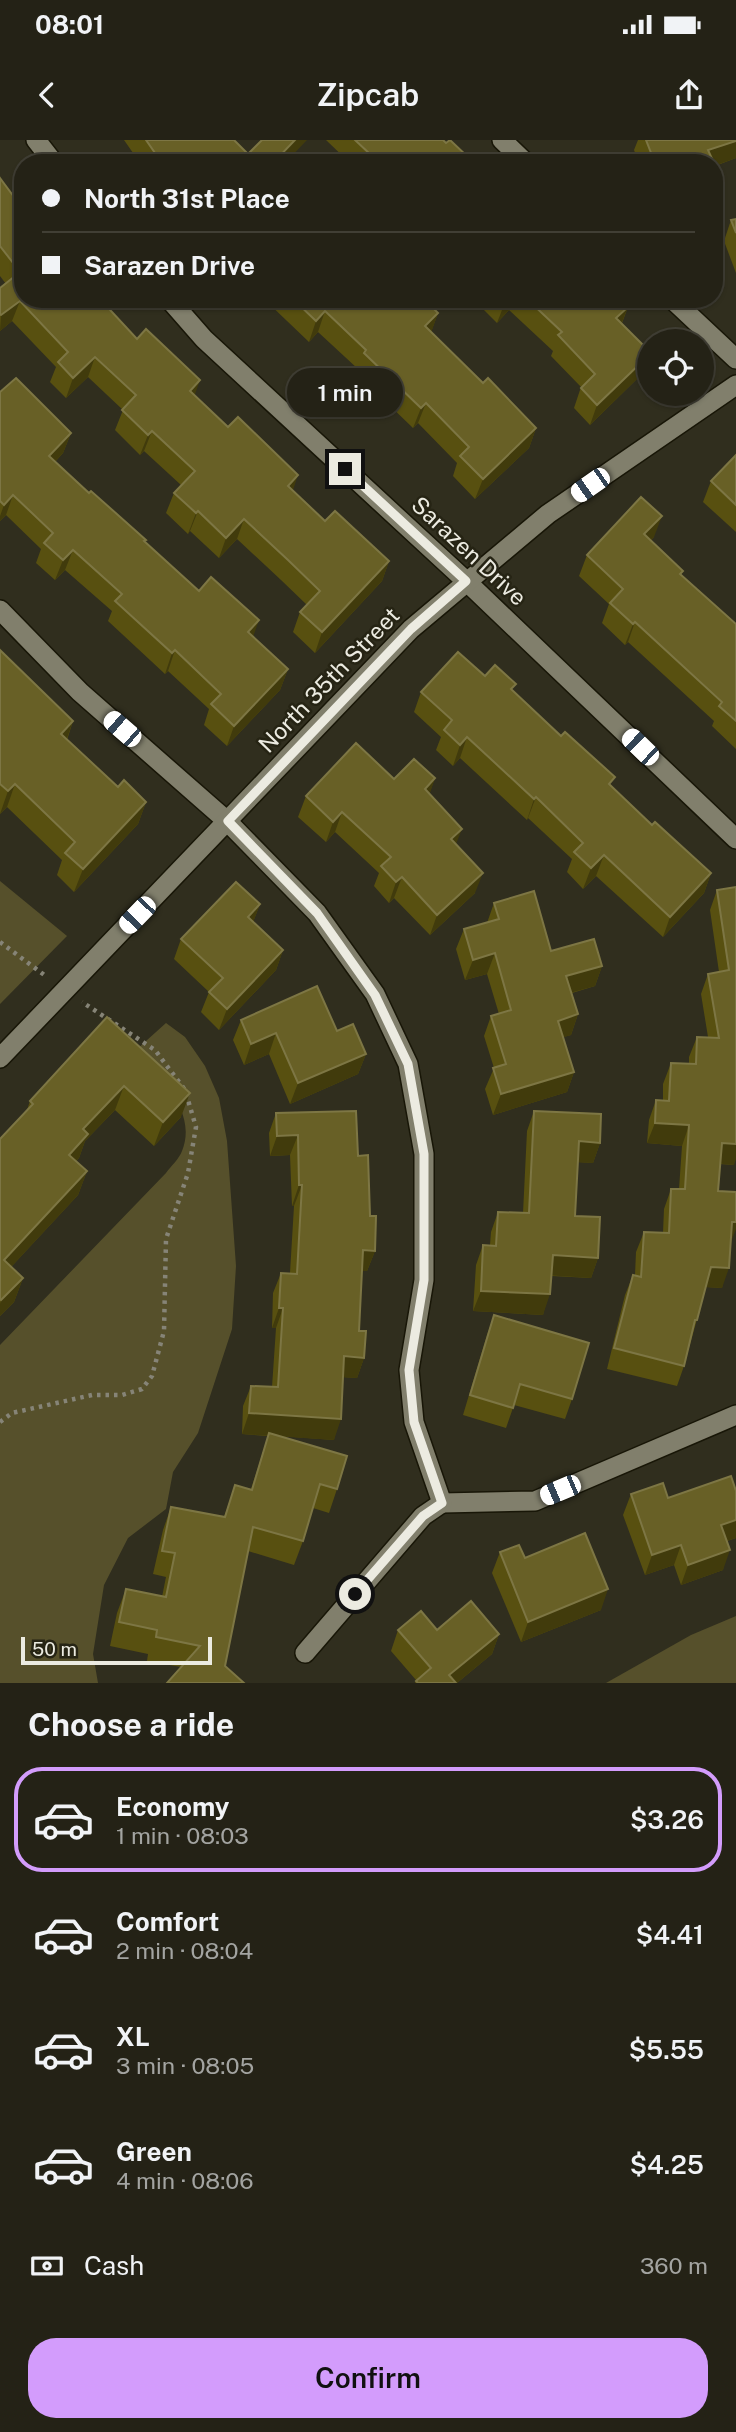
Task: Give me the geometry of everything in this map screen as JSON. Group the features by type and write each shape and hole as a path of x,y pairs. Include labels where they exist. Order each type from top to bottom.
{"street":[{"path":"36,140 47,154"},
{"path":"506,141 518,154"},
{"name":"Sarazen Drive","path":"177,308 204,339 466,581 736,839"},
{"path":"682,308 736,359"},
{"name":"North 35th Street","path":"0,1058 411,629 548,514 736,385"},
{"path":"0,610 80,692 228,821 317,913 375,995 408,1064 424,1154 424,1280 409,1370 414,1422 442,1503"},
{"path":"304,1653 423,1516 442,1503 535,1501 736,1415"}],"path":[{"path":"0,942 65,991 155,1050 185,1090 196,1127 188,1173 166,1239 164,1331 152,1376 142,1390 122,1395 92,1395 65,1401 12,1413 0,1422"}],"shaded area":[{"path":"0,881 67,936 0,1004"},
{"path":"166,1023 185,1037 205,1066 219,1098 227,1141 236,1266 232,1329 198,1433 173,1472 166,1509 128,1538 104,1585 93,1654 98,1683 0,1683 0,1345 166,1173 181,1154 186,1136 181,1109 165,1083 136,1050"},
{"path":"736,1616 736,1683 606,1683 691,1635"}],"building":[{"path":"146,140 234,140 248,154 156,154"},
{"path":"262,140 295,140 282,154 248,154"},
{"path":"355,140 443,140 446,143 450,140 465,154 370,154"},
{"path":"646,140 736,140 708,150 710,154 651,154"},
{"path":"0,178 14,197 14,264 0,246"},
{"path":"736,219 736,233 731,220"},
{"path":"14,277 14,305 1,315 0,314 0,288"},
{"path":"27,308 108,308 137,339 146,329 200,380 190,391 228,427 238,417 298,475 288,486 325,521 335,511 389,561 322,632 300,612 320,591 244,519 226,538 174,493 195,471 152,431 148,435 122,410 136,395 95,357 73,378 58,362 68,352"},
{"path":"302,308 433,308 438,313 425,326 483,383 488,378 536,428 483,479 460,456 469,447 426,403 421,408 325,311 316,321"},
{"path":"537,308 627,308 616,318 637,339 637,367 597,405 581,388 595,374 558,335 562,332"},
{"path":"16,378 71,433 49,456 146,540 144,541 199,591 211,577 259,620 248,632 288,669 234,726 211,704 221,694 175,650 172,653 115,601 122,594 73,550 63,560 44,543 53,533 13,495 4,505 0,501 0,392"},
{"path":"736,455 736,505 711,481"},
{"path":"641,497 662,516 644,534 683,571 680,574 736,624 736,721 719,706 722,702 635,622 633,624 610,603 623,589 587,555"},
{"path":"0,650 73,721 61,734 118,787 124,780 146,802 83,869 65,853 75,842 15,784 8,791 0,784"},
{"path":"458,652 485,676 495,665 516,684 511,689 561,736 565,732 615,777 609,784 652,825 655,822 711,873 670,917 604,855 591,868 574,852 583,843 536,797 534,799 467,737 460,745 444,730 452,720 421,692"},
{"path":"356,743 394,779 414,759 435,778 425,789 462,829 451,839 483,873 437,915 402,877 396,882 381,866 391,857 342,812 333,822 306,796"},
{"path":"236,882 260,904 248,917 283,950 227,1009 209,992 223,978 181,939"},
{"path":"736,887 736,1144 722,1143 718,1191 736,1192 736,1222 732,1222 729,1268 711,1267 684,1366 614,1348 633,1275 641,1277 644,1232 669,1233 671,1189 685,1189 689,1125 655,1123 656,1100 669,1101 671,1063 696,1064 697,1037 719,1038 708,974 729,970 717,890"},
{"path":"534,891 551,951 594,939 602,966 566,976 578,1014 558,1021 574,1072 501,1094 493,1068 506,1064 491,1016 511,1010 495,953 473,960 464,929 499,919 494,903"},
{"path":"317,986 337,1031 353,1024 366,1054 298,1083 276,1033 251,1044 241,1020"},
{"path":"107,1017 190,1093 163,1122 124,1086 83,1129 88,1134 69,1155 87,1171 4,1260 23,1278 1,1300 0,1139 33,1104 30,1101"},
{"path":"356,1111 358,1156 368,1155 370,1216 376,1216 375,1251 363,1250 359,1331 366,1331 364,1358 344,1356 341,1419 249,1413 251,1386 278,1387 283,1308 279,1308 281,1273 297,1274 302,1185 299,1185 298,1135 277,1136 276,1113"},
{"path":"534,1111 601,1114 600,1143 579,1141 575,1216 600,1217 598,1258 553,1255 550,1294 481,1291 483,1245 496,1246 498,1212 529,1213"},
{"path":"494,1315 589,1343 572,1399 520,1384 513,1408 470,1395"},
{"path":"269,1433 347,1456 337,1489 320,1484 303,1541 253,1527 225,1666 244,1683 167,1683 200,1646 156,1637 157,1630 119,1622 126,1589 166,1597 175,1553 162,1551 171,1507 225,1517 235,1485 252,1490"},
{"path":"731,1476 736,1491 736,1520 721,1525 730,1550 688,1565 681,1545 652,1555 631,1494 663,1483 668,1498"},
{"path":"585,1533 608,1589 528,1622 500,1552 519,1545 525,1558"},
{"path":"471,1601 499,1634 449,1675 456,1683 418,1683 416,1681 431,1668 398,1630 421,1611 437,1630"}],"route":[{"path":"345,469 466,581 411,629 228,821 317,913 375,995 408,1064 424,1154 424,1280 409,1370 414,1422 442,1503 423,1516 355,1594"}]}
